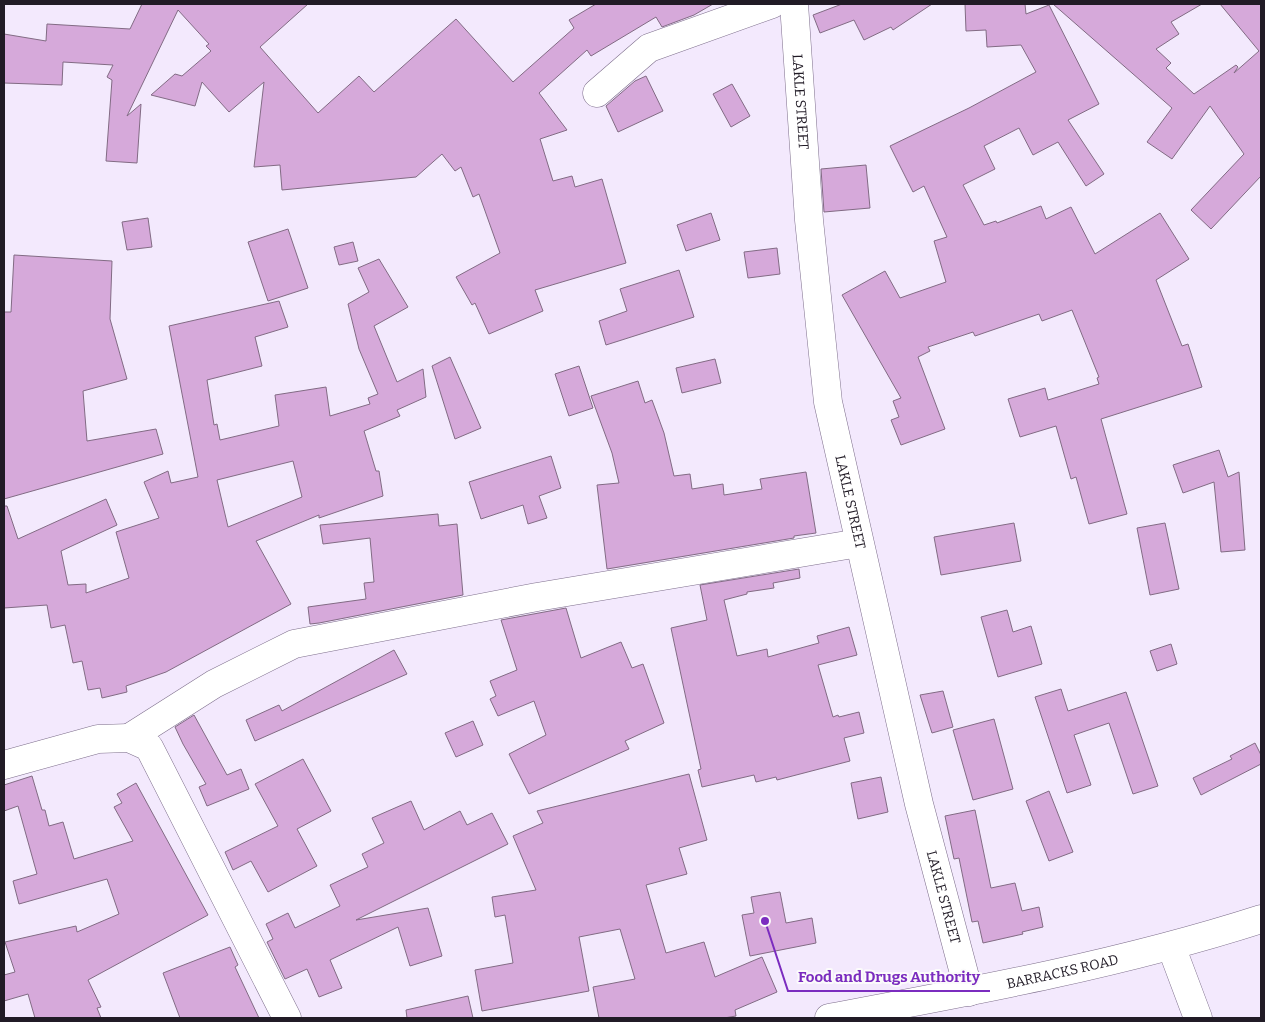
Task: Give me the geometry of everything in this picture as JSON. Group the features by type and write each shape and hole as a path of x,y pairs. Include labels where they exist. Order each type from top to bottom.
{"street":[{"path":"597,93 649,48 772,4"},
{"name":"LAKLE STREET","path":"794,4 809,220 828,402 919,804 969,992"},
{"path":"129,738 214,684 294,644 537,597 859,543"},
{"path":"4,765 98,740 129,738 149,747 287,1018"},
{"name":"BARRACKS ROAD","path":"829,1018 969,992 1171,946 1261,919"},
{"path":"1171,946 1198,1018"}],"building":[{"path":"142,4 308,4 260,47 318,113 359,76 374,92 456,19 513,82 574,28 569,20 596,4 713,4 694,15 662,27 656,17 591,56 587,50 539,93 567,130 540,139 553,181 572,176 575,187 602,179 626,263 535,290 543,311 489,334 475,303 472,305 456,277 500,253 479,194 473,197 461,167 455,171 442,154 416,177 282,190 280,165 254,167 264,82 229,112 202,82 195,106 151,95 175,74 182,76 211,51 206,46 209,44 178,10 127,116 141,104 137,163 106,161 112,80 107,77 113,65 63,62 62,85 4,83 4,34 46,41 47,24 130,29"},
{"path":"842,4 932,4 893,30 891,27 864,40 854,20 820,33 813,15"},
{"path":"965,4 1025,4 1026,14 1049,5 1099,104 1068,120 1104,174 1086,186 1058,142 1033,155 1019,128 984,146 995,169 963,185 984,225 996,221 997,223 1041,206 1046,219 1071,207 1095,254 1160,213 1189,259 1156,280 1182,346 1188,344 1202,387 1101,419 1127,514 1089,524 1076,477 1071,479 1056,426 1020,437 1008,399 1045,388 1048,400 1099,384 1097,378 1099,377 1072,310 1042,321 1039,314 975,336 973,332 928,347 930,351 918,357 945,429 901,445 891,420 899,417 893,401 901,398 842,295 885,271 900,298 946,282 934,241 947,237 924,186 913,192 890,146 969,108 1036,72 1021,45 987,47 986,30 966,31"},
{"path":"1053,4 1202,4 1171,22 1179,34 1156,49 1171,63 1166,68 1194,94 1236,65 1238,67 1234,73 1259,51 1220,4 1261,4 1261,176 1211,229 1191,210 1244,154 1210,106 1172,159 1147,142 1172,108"},
{"path":"646,76 663,111 618,132 606,106 635,81"},
{"path":"732,84 750,116 731,127 713,94"},
{"path":"866,165 870,208 824,212 821,169"},
{"path":"711,213 720,240 686,251 677,225"},
{"path":"148,218 152,247 127,250 122,222"},
{"path":"288,229 308,288 268,301 248,242"},
{"path":"353,242 358,261 339,265 334,247"},
{"path":"777,248 780,274 748,278 744,252"},
{"path":"14,255 112,261 110,319 127,379 83,391 87,441 156,429 163,454 4,499 4,312 11,312"},
{"path":"379,259 408,307 374,326 397,382 423,369 426,397 397,410 400,416 364,431 376,471 379,471 383,496 319,518 319,515 256,541 291,604 166,672 126,686 127,692 102,698 100,688 88,690 82,661 73,663 65,625 51,628 47,605 4,608 4,506 7,506 18,539 106,499 117,525 61,551 68,585 86,584 86,593 129,578 116,532 159,518 144,482 168,471 171,483 198,477 169,326 279,301 288,327 255,337 262,366 207,380 214,425 217,424 220,440 279,426 275,395 326,387 330,416 370,404 368,398 378,394 359,349 348,304 369,292 358,268","holes":["293,461 302,497 228,527 217,480"]},
{"path":"679,270 694,317 606,345 599,321 627,311 620,289"},
{"path":"450,357 481,428 455,439 432,366"},
{"path":"715,359 721,383 682,393 676,368"},
{"path":"579,366 593,408 569,416 555,374"},
{"path":"638,381 645,403 652,400 664,433 674,476 690,474 692,489 723,484 724,495 762,489 760,479 806,472 816,533 607,569 597,485 619,483 612,453 591,396"},
{"path":"1219,450 1228,477 1239,472 1245,550 1221,552 1214,482 1183,493 1173,465"},
{"path":"551,456 561,488 539,496 547,518 528,524 523,505 481,519 469,482"},
{"path":"438,514 439,526 457,524 463,595 310,624 308,607 366,599 364,583 374,582 370,538 323,544 320,525"},
{"path":"1014,523 1021,561 941,575 934,537"},
{"path":"1165,523 1179,589 1150,595 1137,528"},
{"path":"799,569 800,578 773,583 774,588 747,592 747,594 724,600 737,656 767,649 768,657 819,643 817,636 849,627 857,655 818,665 833,717 859,712 864,733 844,738 850,761 777,780 776,777 756,782 754,775 702,787 698,770 701,769 671,628 707,620 700,585"},
{"path":"566,608 581,658 621,642 632,668 643,664 664,723 625,741 629,749 529,794 509,754 546,735 534,701 498,716 490,699 496,696 490,681 517,670 501,620"},
{"path":"1007,610 1013,632 1031,626 1042,664 998,677 981,617"},
{"path":"1171,644 1177,664 1157,671 1150,651"},
{"path":"394,650 407,674 255,741 246,720 279,705 282,711"},
{"path":"1061,689 1068,711 1126,692 1158,786 1133,794 1109,723 1074,735 1091,785 1067,793 1035,697"},
{"path":"943,691 953,727 932,733 920,695"},
{"path":"194,715 227,775 241,769 249,789 207,806 199,787 206,784 175,727"},
{"path":"994,719 1013,789 973,800 953,730"},
{"path":"473,721 483,745 456,757 445,733"},
{"path":"1255,743 1261,755 1261,764 1201,795 1193,778 1232,759 1230,756"},
{"path":"303,759 331,811 297,829 317,866 268,892 251,861 233,870 225,852 278,826 255,784"},
{"path":"689,774 707,840 679,848 687,874 646,885 666,953 704,942 715,977 762,957 777,992 735,1010 736,1016 724,1018 599,1018 593,987 635,979 620,929 579,937 589,991 482,1011 475,970 513,963 505,915 495,917 492,897 536,890 513,836 543,823 537,811"},
{"path":"32,776 49,826 63,822 74,859 133,841 114,807 122,803 117,794 136,783 208,915 88,980 101,1007 97,1008 101,1018 35,1018 28,994 4,1001 4,975 15,972 5,942 76,926 77,932 119,914 107,879 19,904 13,881 37,874 18,806 4,811 4,785"},
{"path":"881,777 888,812 858,819 851,783"},
{"path":"1049,791 1073,852 1049,861 1026,801"},
{"path":"411,801 424,830 460,811 467,825 492,813 508,844 356,920 428,908 442,956 410,966 398,927 330,960 342,988 319,997 307,969 285,979 267,942 273,939 266,924 288,913 295,928 340,906 330,885 368,867 362,854 384,843 372,818"},
{"path":"975,810 991,888 1015,883 1022,911 1039,907 1043,927 1022,932 1023,934 983,943 978,921 972,922 959,858 954,859 945,816"},
{"path":"780,892 786,923 812,918 816,943 750,956 742,915 754,913 751,897"},
{"path":"230,947 238,965 235,967 259,1018 180,1018 163,973"},
{"path":"468,996 473,1018 407,1018 406,1010"}],"place":[{"name":"Food and Drugs Authority","path":"765,921"}]}
